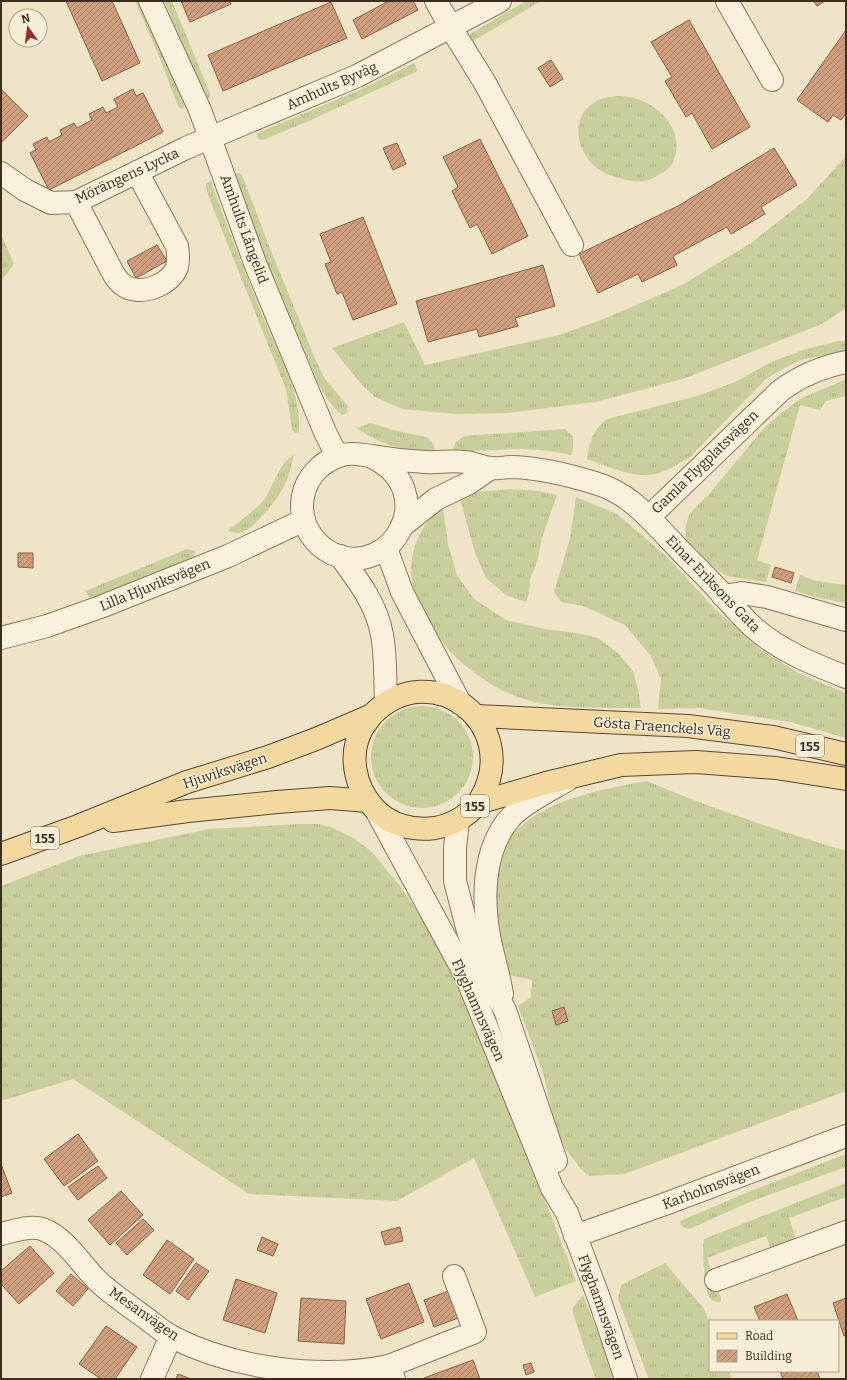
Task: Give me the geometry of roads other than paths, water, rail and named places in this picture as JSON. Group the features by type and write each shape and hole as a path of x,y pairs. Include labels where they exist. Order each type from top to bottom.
{"main road":[{"name":"155","path":"422,692 441,694 459,701 476,716 486,731 492,750 492,768 488,786 478,803 458,820 442,827 425,830 408,828 392,822 372,807 360,788 354,757 357,742 363,727 379,709 403,694 422,692"},
{"name":"Hjuviksvägen","path":"1,854 78,826 187,782 268,757 316,739 379,709"},
{"name":"Gösta Fraenckels Väg","path":"476,716 688,726 773,737 846,754"},
{"name":"155","path":"478,803 546,783 621,765 696,762 776,768 846,779"},
{"name":"Hjuviksvägen","path":"78,826 188,811 330,798 372,807"}],"street":[{"name":"Amhults Långelid","path":"150,1 200,110 255,263 322,425 337,456"},
{"path":"436,1 485,83 572,245"},
{"name":"Amhults Byväg","path":"211,138 357,76 500,1"},
{"path":"726,1 772,80"},
{"name":"Mörängens Lycka","path":"1,173 25,190 51,203 76,202 211,138"},
{"path":"76,202 118,281 132,289 144,290 160,285 169,278 177,268 179,257 177,246 137,172"},
{"name":"Gamla Flygplatsvägen","path":"370,456 389,467 396,474 402,484 407,505 406,516 396,538 386,548 376,554 364,558 340,556 324,549 317,543 307,529 302,510 302,501 307,482 320,466 337,456 353,453 426,462 464,462 491,468 513,467 541,470 598,483 624,495 649,517 780,391 800,377 813,371 846,362"},
{"name":"Gamla Flygplatsvägen","path":"402,526 436,499 469,482 491,468"},
{"name":"Einar Eriksons Gata","path":"649,517 754,627 776,644 806,662 846,678"},
{"name":"Lilla Hjuviksvägen","path":"1,638 47,626 103,606 228,556 304,520"},
{"path":"386,548 402,592 459,701"},
{"name":"Gamla Flygplatsvägen","path":"340,556 359,581 379,620 383,636 379,709"},
{"path":"723,596 742,593 767,598 846,620"},
{"name":"Flyghamnsvägen","path":"567,1213 563,1183 505,1010 499,975 487,925 486,901 487,874 492,852 499,833 511,816 575,776"},
{"name":"Flyghamnsvägen","path":"372,807 466,976 549,1181 567,1213 599,1298 626,1379"},
{"name":"Flyghamnsvägen","path":"458,820 455,848 455,881 468,931 481,968 505,1010"},
{"name":"Karholmsvägen","path":"575,1236 846,1136"},
{"name":"Mesanvägen","path":"1,1234 20,1228 42,1228 60,1239 102,1284 171,1336 231,1360 260,1368 291,1373 328,1375 367,1372 392,1373 475,1332 454,1276"},
{"path":"716,1280 846,1232"},
{"path":"152,1379 171,1336"}]}
